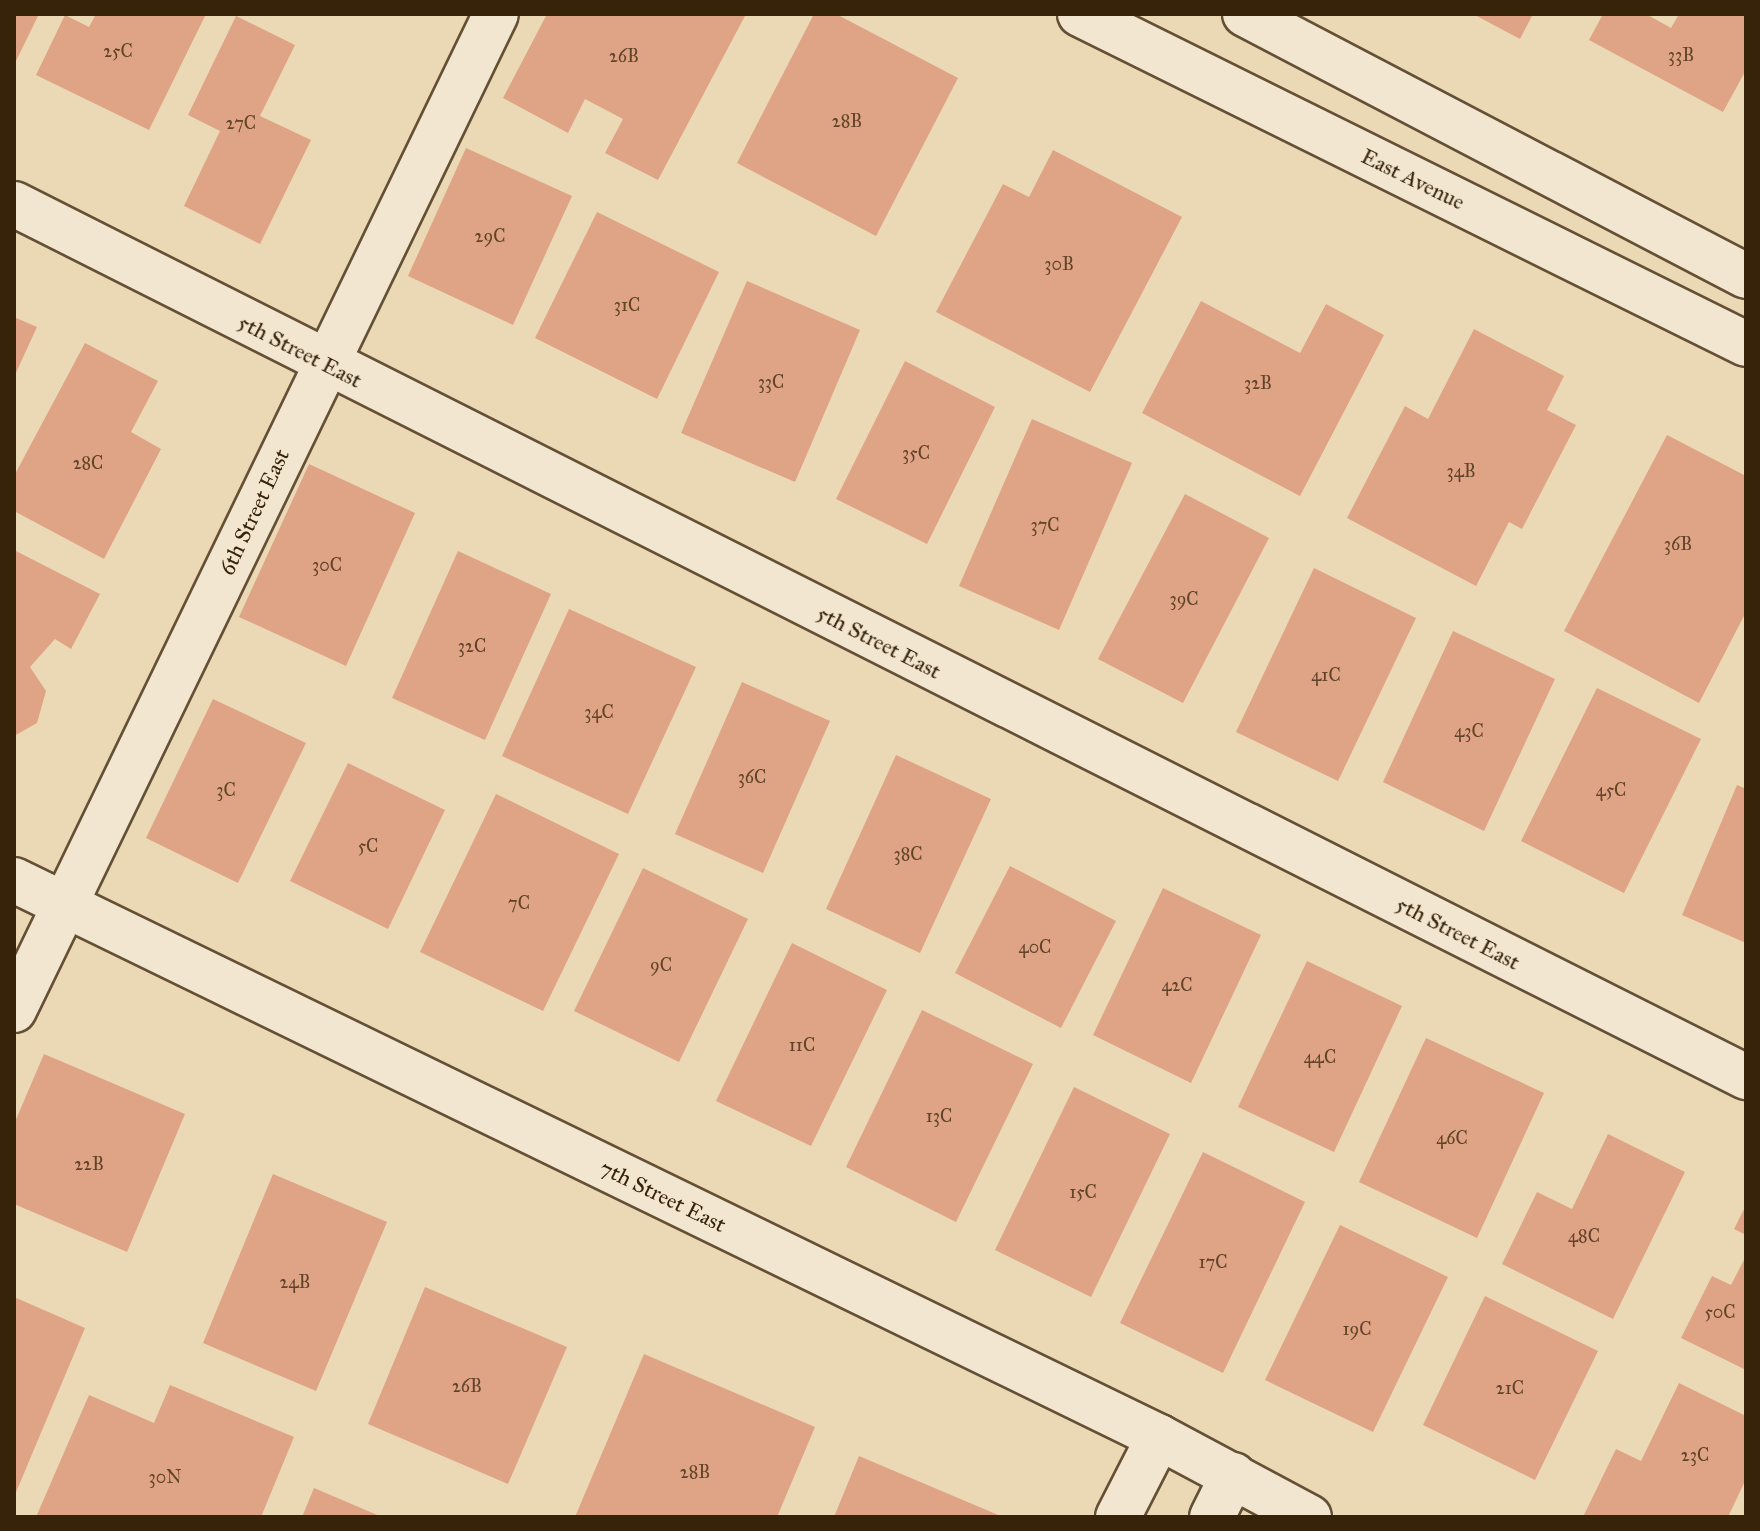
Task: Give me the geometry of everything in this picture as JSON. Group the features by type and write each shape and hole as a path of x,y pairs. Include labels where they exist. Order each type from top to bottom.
{"street":[{"name":"6th Street East","path":"14,1010 324,363 496,14"},
{"name":"East Avenue","path":"1080,14 1746,344"},
{"path":"1245,14 1746,276"},
{"name":"5th Street East","path":"14,204 324,363 1746,1077"},
{"name":"7th Street East","path":"14,880 1159,1437 1309,1517"},
{"path":"1118,1517 1159,1437"},
{"path":"1212,1517 1233,1475"}],"building":[{"path":"14,14 39,14 14,65"},
{"path":"96,14 206,14 149,130 36,75 65,15 89,27"},
{"path":"547,14 746,14 658,180 605,153 623,119 585,99 568,133 503,98"},
{"path":"814,14 836,14 958,78 876,236 737,163"},
{"path":"1473,14 1533,14 1520,39"},
{"path":"1603,14 1646,14 1671,28 1679,14 1746,14 1746,70 1723,112 1589,40"},
{"path":"236,16 295,45 260,116 311,140 260,244 184,206 220,131 188,115"},
{"path":"466,148 572,196 513,325 408,276"},
{"path":"1053,150 1182,217 1090,392 936,312 1003,184 1029,197"},
{"path":"597,212 719,272 657,399 535,338"},
{"path":"747,281 860,330 795,482 681,433"},
{"path":"1201,301 1300,353 1326,304 1384,335 1300,496 1142,413"},
{"path":"14,317 37,327 14,377"},
{"path":"1474,329 1564,376 1547,410 1576,425 1522,529 1509,522 1476,586 1347,518 1405,406 1428,419"},
{"path":"85,343 158,381 131,432 161,449 104,559 14,511 14,476"},
{"path":"905,361 995,407 927,544 836,499"},
{"path":"1032,419 1132,463 1059,630 959,586"},
{"path":"1667,435 1746,476 1746,612 1699,703 1564,631"},
{"path":"309,464 415,513 346,666 239,617"},
{"path":"1185,494 1269,538 1183,703 1098,659"},
{"path":"14,550 100,594 71,649 55,639 30,667 46,691 37,723 14,736"},
{"path":"458,551 551,594 485,740 392,698"},
{"path":"1314,568 1416,618 1338,781 1236,732"},
{"path":"569,609 696,667 628,814 502,756"},
{"path":"1453,631 1555,679 1484,831 1383,782"},
{"path":"742,682 830,721 763,873 675,834"},
{"path":"1597,688 1701,739 1624,893 1521,841"},
{"path":"213,699 306,743 238,883 146,838"},
{"path":"896,755 991,799 920,953 826,909"},
{"path":"348,763 445,810 388,929 290,881"},
{"path":"1737,785 1746,789 1746,943 1682,915"},
{"path":"496,794 619,854 543,1011 420,952"},
{"path":"1010,866 1116,921 1061,1028 955,973"},
{"path":"643,868 748,919 679,1062 574,1011"},
{"path":"1163,888 1261,935 1191,1083 1093,1035"},
{"path":"792,943 887,990 811,1146 716,1101"},
{"path":"1307,961 1402,1006 1334,1152 1238,1107"},
{"path":"922,1010 1033,1064 956,1222 846,1167"},
{"path":"1426,1038 1544,1093 1477,1238 1359,1182"},
{"path":"44,1054 185,1114 127,1252 14,1204 14,1124"},
{"path":"1074,1087 1170,1134 1091,1297 995,1250"},
{"path":"1608,1134 1685,1172 1613,1319 1502,1264 1537,1192 1572,1209"},
{"path":"1203,1152 1305,1202 1223,1373 1120,1323"},
{"path":"273,1174 387,1222 316,1391 203,1343"},
{"path":"1746,1205 1746,1235 1734,1229"},
{"path":"1340,1225 1448,1277 1373,1432 1265,1380"},
{"path":"1746,1256 1746,1370 1681,1338 1712,1276 1731,1285"},
{"path":"425,1287 567,1347 508,1484 368,1424"},
{"path":"1485,1296 1598,1351 1535,1480 1423,1425"},
{"path":"14,1297 85,1328 14,1497"},
{"path":"644,1354 815,1427 777,1517 575,1517"},
{"path":"1679,1383 1746,1416 1746,1479 1728,1517 1583,1517 1616,1449 1641,1461"},
{"path":"170,1385 294,1437 261,1517 36,1517 89,1395 154,1423"},
{"path":"859,1456 1003,1517 834,1517"},
{"path":"314,1488 382,1517 302,1517"}]}
